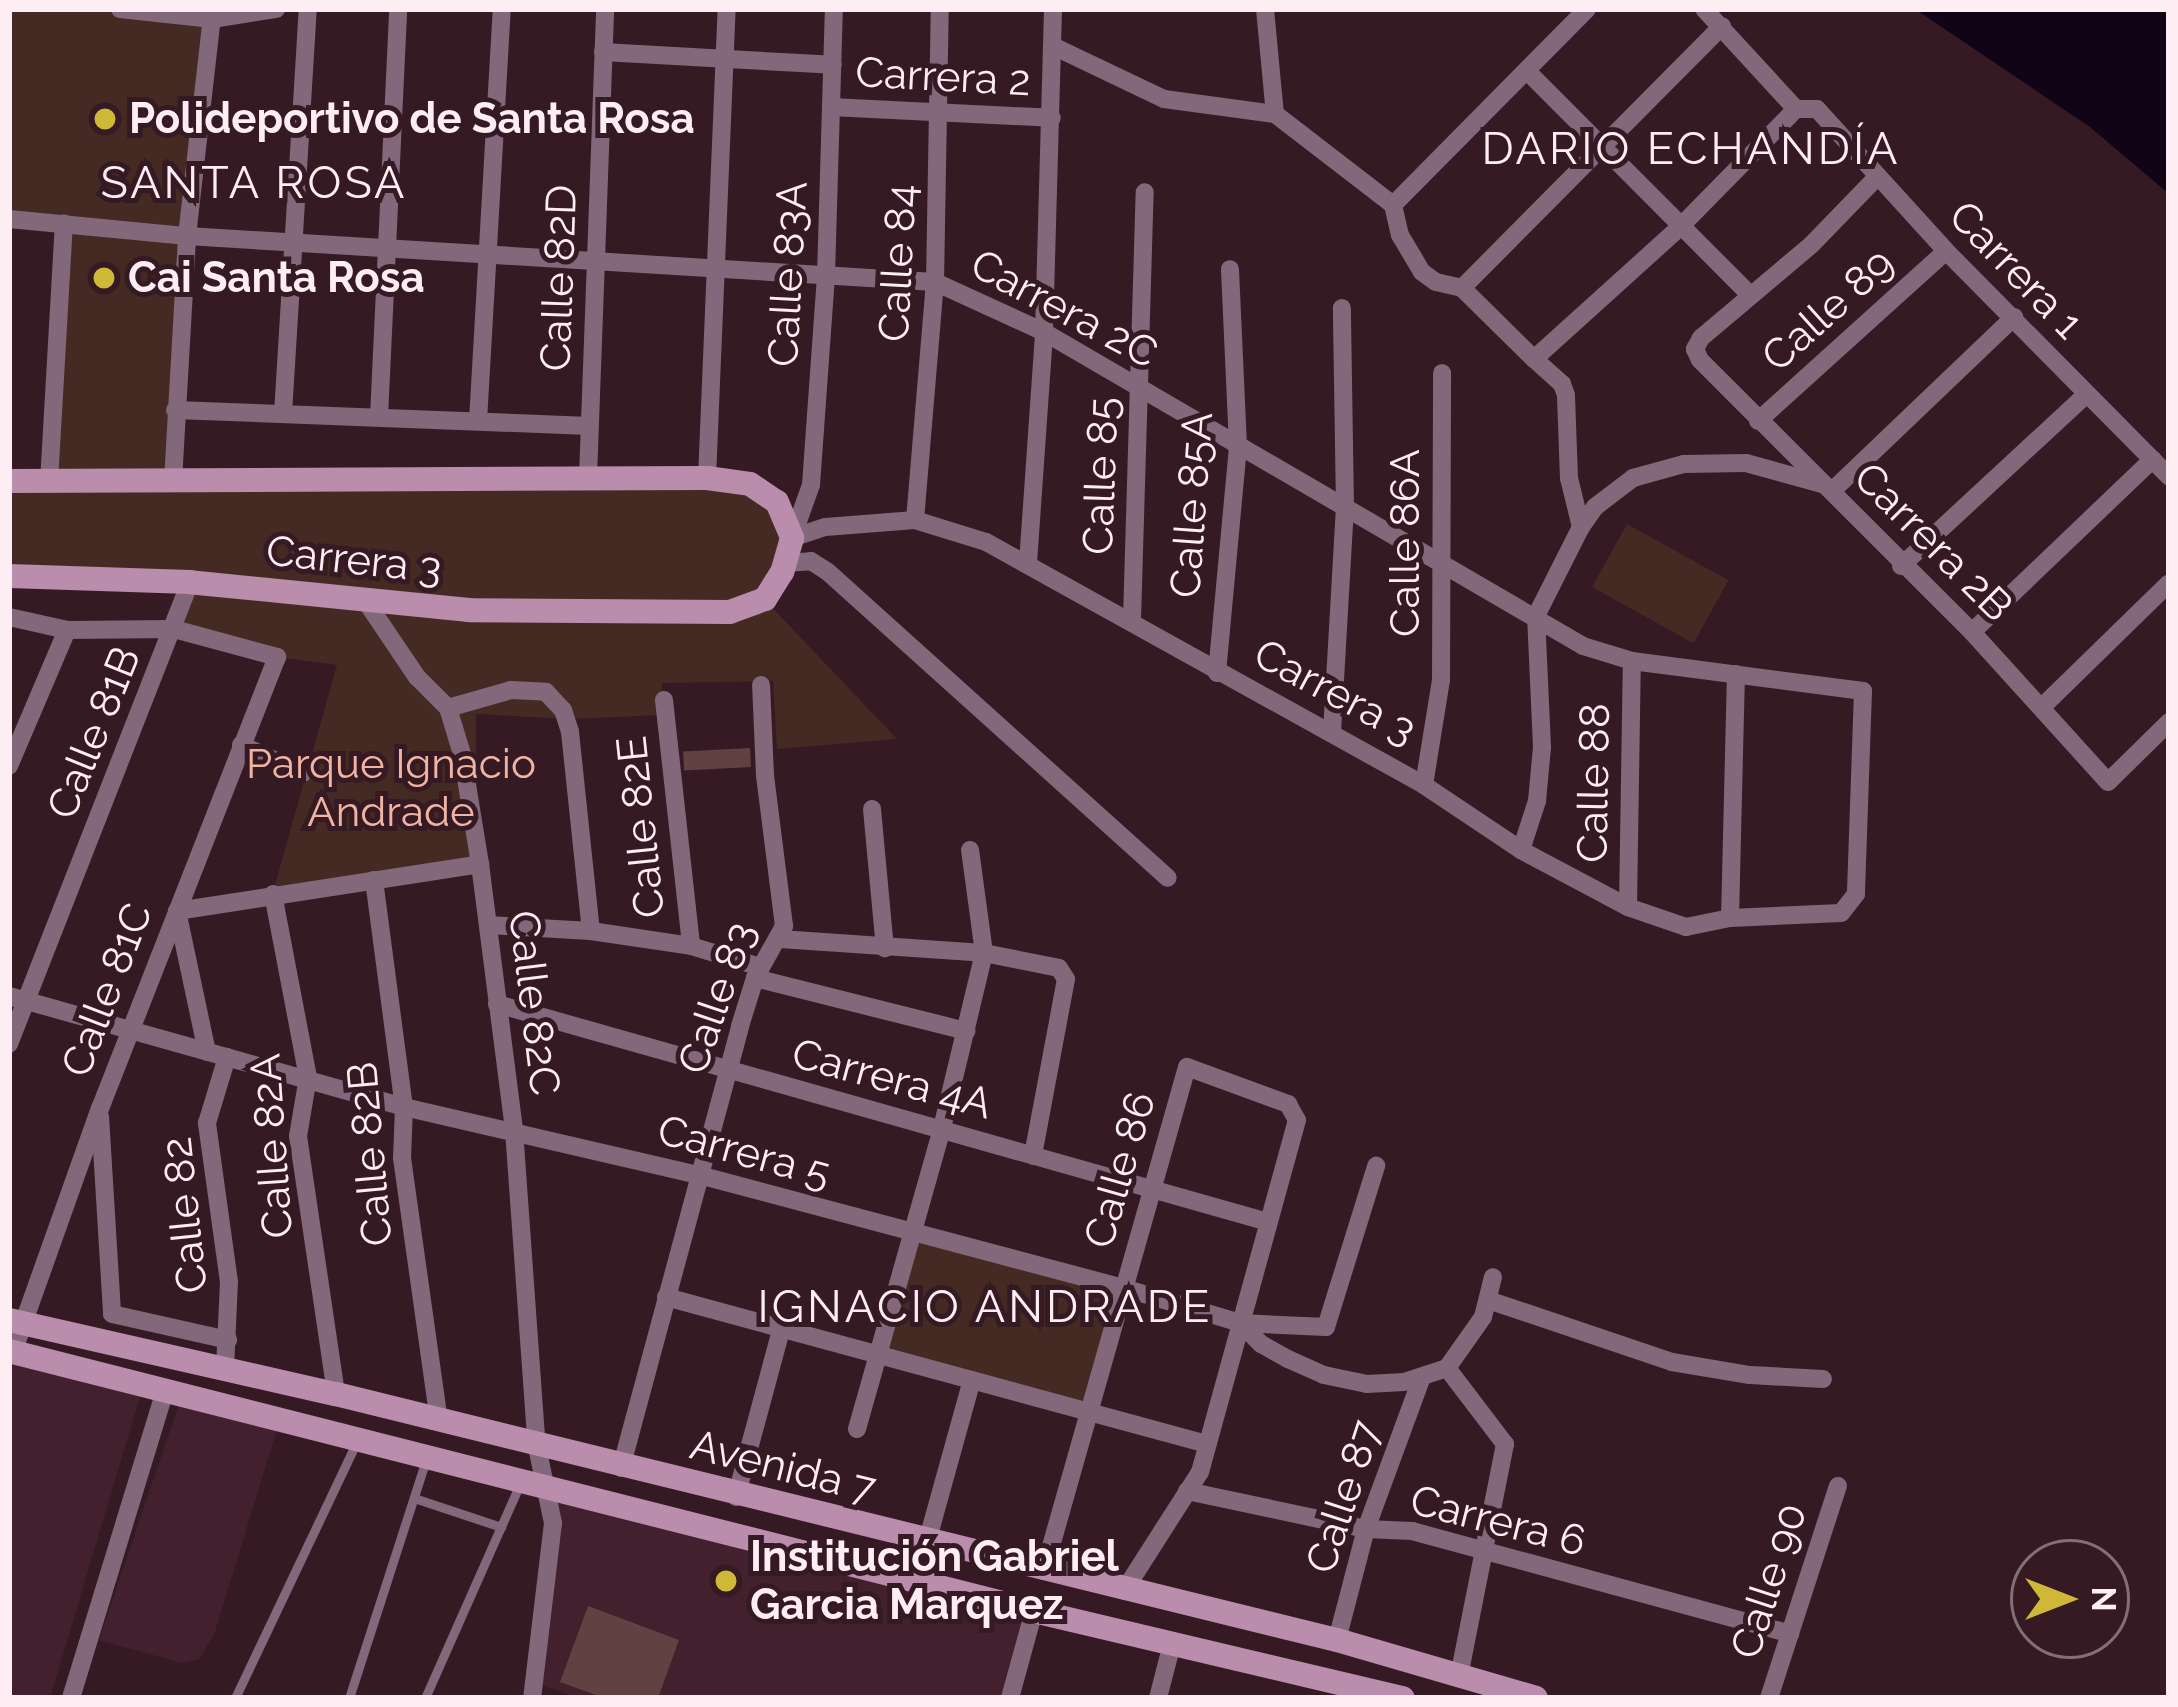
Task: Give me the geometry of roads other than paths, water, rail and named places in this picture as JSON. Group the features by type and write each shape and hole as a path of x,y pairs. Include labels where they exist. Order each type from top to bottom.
{"main road":[{"name":"Carrera 3","path":"9,481 707,478 750,484 777,502 792,538 785,563 765,599 730,612 469,610 190,582 9,576"},
{"name":"Avenida 7","path":"16,1322 336,1394 736,1497 1337,1640 1536,1698"},
{"name":"Avenida 7","path":"11,1352 1172,1644 1312,1687 1403,1698"}],"street":[{"path":"120,9 213,14 276,9"},
{"path":"283,414 308,9"},
{"path":"379,417 398,9"},
{"path":"478,421 502,9"},
{"name":"Calle 82D","path":"588,477 605,9"},
{"path":"707,478 727,9"},
{"name":"Calle 83A","path":"792,538 811,484 826,275 834,9"},
{"name":"Calle 84","path":"915,520 935,282 940,9"},
{"path":"1028,563 1044,332 1053,9"},
{"path":"1265,9 1275,114"},
{"path":"1393,205 1588,9"},
{"path":"1534,359 1681,226 1796,109 1704,9"},
{"path":"173,481 187,236 213,14"},
{"path":"1462,288 1722,26"},
{"path":"1055,47 1163,99 1275,114 1393,205 1400,235 1422,272 1436,282 1462,288 1562,384 1569,478 1581,527"},
{"name":"Carrera 2","path":"604,52 833,65"},
{"path":"1527,71 1751,296 1877,177"},
{"name":"Carrera 2","path":"831,107 1052,118"},
{"name":"Carrera 1","path":"1796,109 1817,109 1946,251 2169,476"},
{"name":"Calle 85","path":"1132,620 1145,191"},
{"name":"Carrera 2C","path":"9,219 187,236 935,282 1044,332 1583,646 1632,661 1857,687 1867,699 1856,894 1841,914"},
{"path":"49,482 64,223"},
{"name":"Calle 89","path":"1758,421 1946,251"},
{"name":"Calle 85A","path":"1216,673 1238,446 1230,269"},
{"name":"Carrera 2B","path":"1751,296 1702,338 1696,349 1700,360 1830,488 1900,566 1972,632 2108,782 2169,722"},
{"path":"1332,732 1346,508 1342,308"},
{"path":"1521,850 1538,801 1542,747 1536,616 1595,507 1633,478 1684,464 1746,463 1830,488 2014,317"},
{"name":"Calle 86A","path":"1424,785 1441,680 1442,373"},
{"path":"1900,566 2086,394"},
{"path":"175,410 590,426"},
{"path":"1972,632 2152,459"},
{"name":"Carrera 3","path":"792,538 825,527 915,520 966,535 1028,563 1216,673 1332,732 1424,785 1521,850 1628,907 1696,928 1730,918 1841,914"},
{"path":"785,563 811,561 828,572 1168,878"},
{"name":"Calle 81B","path":"9,1044 18,998 190,582"},
{"path":"2042,707 2169,583"},
{"name":"Calle 82C","path":"365,600 417,677 448,708 462,754 514,1130 537,1447"},
{"path":"9,617 67,630 174,628"},
{"name":"Calle 81C","path":"11,1352 16,1322 277,657 174,628"},
{"path":"9,766 67,630"},
{"name":"Calle 88","path":"1628,907 1632,661"},
{"path":"1730,918 1736,674"},
{"name":"Calle 83","path":"621,1468 728,1071 758,972 781,939 784,926 765,776 761,685"},
{"path":"448,708 511,690 546,692 563,710 571,732 590,932"},
{"name":"Calle 82E","path":"664,700 691,946"},
{"path":"241,746 303,773"},
{"path":"872,809 885,948"},
{"path":"857,1429 942,1128 984,953 970,850"},
{"path":"207,1052 177,911 480,864"},
{"name":"Calle 82B","path":"374,880 404,1106 402,1158 439,1420"},
{"name":"Calle 82A","path":"273,894 308,1076 298,1136 336,1394"},
{"path":"488,926 590,932 691,946 758,972 965,1031"},
{"path":"781,939 984,953 1059,968 1066,979 1033,1156"},
{"name":"Carrera 5","path":"18,998 404,1106 699,1175 910,1236 1124,1288 1240,1323 1261,1344 1324,1375 1388,1385 1447,1369"},
{"name":"Carrera 4A","path":"497,1004 1268,1222"},
{"name":"Calle 82","path":"225,1369 229,1282 207,1123 227,1057"},
{"name":"Calle 86","path":"1044,1571 1187,1066 1288,1104 1297,1120 1268,1222"},
{"path":"100,1108 112,1314 229,1340"},
{"path":"1240,1323 1326,1327 1376,1166"},
{"path":"1124,1591 1200,1472 1268,1222"},
{"path":"1459,1677 1505,1444 1447,1369 1491,1301 1493,1277"},
{"path":"666,1297 1207,1444"},
{"path":"1491,1301 1672,1362 1750,1375 1822,1379"},
{"path":"736,1497 782,1326"},
{"name":"Calle 87","path":"1337,1640 1366,1529 1422,1377"},
{"path":"927,1543 972,1380"},
{"path":"71,1698 165,1390"},
{"path":"537,1447 533,1481 553,1523 540,1695"},
{"name":"Calle 90","path":"1769,1698 1838,1486"},
{"name":"Carrera 6","path":"1187,1491 1366,1529 1412,1531 1790,1634"},
{"path":"1010,1698 1034,1611"},
{"path":"1159,1698 1172,1644"}],"lane":[{"path":"235,1698 359,1438"},
{"path":"349,1698 428,1455"},
{"path":"424,1698 501,1527 533,1481"},
{"path":"414,1498 501,1527"}],"place":[{"name":"Polideportivo de Santa Rosa","path":"105,119"},
{"name":"Cai Santa Rosa","path":"104,278"},
{"name":"Institución Gabriel Garcia Marquez","path":"726,1581"}],"district":[{"name":"DARIO ECHANDÍA","path":"1691,149"},
{"name":"SANTA ROSA","path":"254,183"},
{"name":"IGNACIO ANDRADE","path":"985,1307"}],"park label":[{"name":"Parque Ignacio Andrade","path":"391,788"}]}
